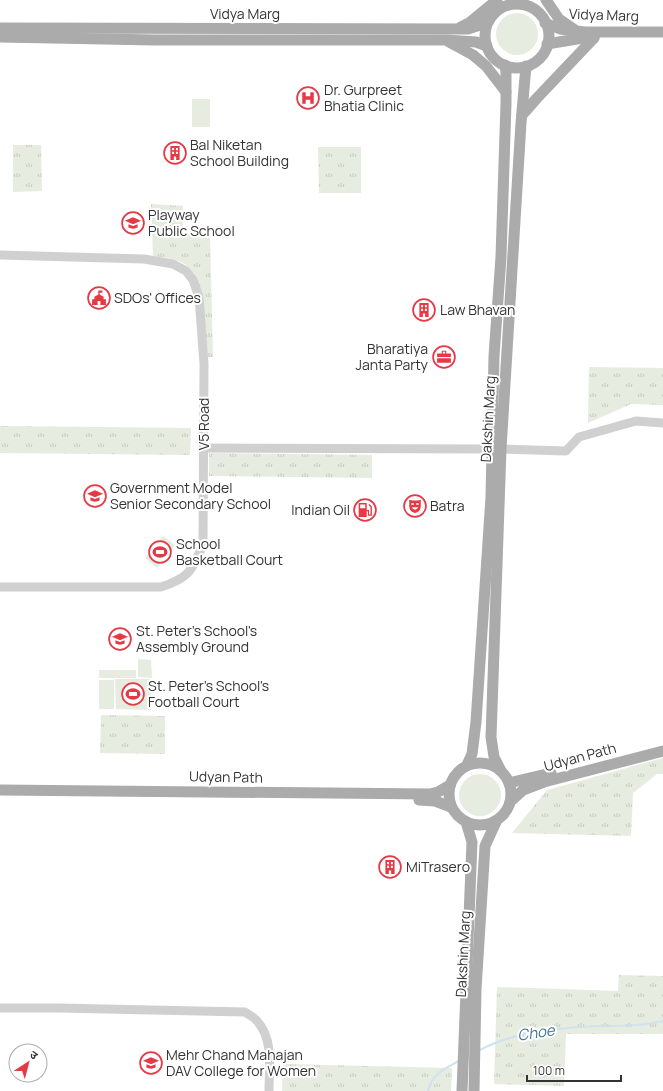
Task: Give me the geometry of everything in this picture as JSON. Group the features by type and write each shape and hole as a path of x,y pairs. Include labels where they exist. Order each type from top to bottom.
{"main road":[{"path":"546,0 559,19 575,30"},
{"path":"457,29 504,2 532,4 543,18 548,33 547,44 540,58 533,63 526,66 515,67 505,65 496,59 487,46 485,30 489,20 504,2"},
{"name":"Vidya Marg","path":"0,28 468,29 489,20"},
{"name":"Vidya Marg","path":"545,23 560,29 585,32 663,32"},
{"name":"Vidya Marg","path":"0,37 155,40 446,40 476,42 487,46"},
{"name":"Vidya Marg","path":"547,44 583,38 663,39"},
{"path":"522,114 594,38"},
{"path":"446,40 479,59 493,73 506,92"},
{"name":"Dakshin Marg","path":"501,772 494,757 490,737 497,449 494,356 501,258 506,92 505,65"},
{"name":"Dakshin Marg","path":"467,766 472,754 476,722 491,497 497,449 526,66"},
{"name":"Udyan Path","path":"509,783 589,764 663,744"},
{"name":"Udyan Path","path":"510,802 523,790 544,782 663,751"},
{"path":"475,763 492,765 501,772 509,783 511,788 510,802 505,813 496,822 476,826 466,822 456,814 451,807 450,785 453,778 467,766 475,763"},
{"name":"Udyan Path","path":"0,790 430,794 438,792 450,785"},
{"name":"Udyan Path","path":"0,796 425,800 435,801 451,807"},
{"name":"Dakshin Marg","path":"462,1091 472,842 466,822"},
{"name":"Dakshin Marg","path":"474,1091 476,989 484,846 496,822"}],"street":[{"name":"V5 Road","path":"0,255 144,259 173,264 186,271 192,280 198,297 204,364 203,544 196,562 187,576 161,587 0,587"},
{"path":"204,448 497,449 566,451 579,437 636,421 663,423"},
{"path":"0,1008 244,1012 257,1021 265,1032 269,1047 269,1091"}],"green space":[{"path":"517,13 532,19 538,34 532,49 517,55 502,49 496,34 502,19"},
{"path":"192,99 210,99 210,127 192,127"},
{"path":"13,145 41,145 42,191 13,192"},
{"path":"318,147 361,147 361,193 319,193"},
{"path":"151,204 183,206 183,233 210,234 213,357 207,357 205,325 201,301 196,280 192,272 185,264 175,260 153,257"},
{"path":"589,367 663,368 663,405 631,404 588,423"},
{"path":"0,426 191,428 190,455 0,453"},
{"path":"209,453 372,455 372,478 209,476"},
{"name":"School Basketball Court","path":"163,536 175,545 157,568 145,558"},
{"path":"138,659 151,660 152,678 138,677"},
{"path":"99,670 136,670 136,678 99,678"},
{"name":"St. Peter's School's Football Court","path":"115,679 151,679 151,710 116,709"},
{"path":"99,680 114,680 114,709 99,709"},
{"path":"101,715 165,716 165,754 100,753"},
{"path":"663,758 663,774 657,774 633,793 631,836 512,833 547,790"},
{"path":"480,774 495,780 501,795 495,810 480,816 465,810 459,795 465,780"},
{"path":"619,975 663,976 663,1034 566,1034 564,1086 494,1084 497,987 618,991"},
{"path":"283,1064 452,1068 451,1091 282,1091"}],"waterway":[{"name":"Choe","path":"478,1051 506,1039 536,1032 583,1027 639,1025 663,1021"},
{"name":"Choe","path":"428,1091 432,1080 439,1073 459,1061"}],"place":[{"name":"Dr. Gurpreet Bhatia Clinic","path":"308,98"},
{"name":"Bal Niketan School Building","path":"175,153"},
{"name":"Playway Public School","path":"133,223"},
{"name":"SDOs' Offices","path":"99,298"},
{"name":"Law Bhavan","path":"424,310"},
{"name":"Bharatiya Janta Party","path":"444,357"},
{"name":"Government Model Senior Secondary School","path":"95,496"},
{"name":"Batra","path":"415,506"},
{"name":"Indian Oil","path":"365,510"},
{"name":"School Basketball Court","path":"160,552"},
{"name":"St. Peter's School's Assembly Ground","path":"120,639"},
{"name":"St. Peter's School's Football Court","path":"133,694"},
{"name":"MiTrasero","path":"390,867"},
{"name":"Mehr Chand Mahajan DAV College for Women","path":"151,1063"}]}
